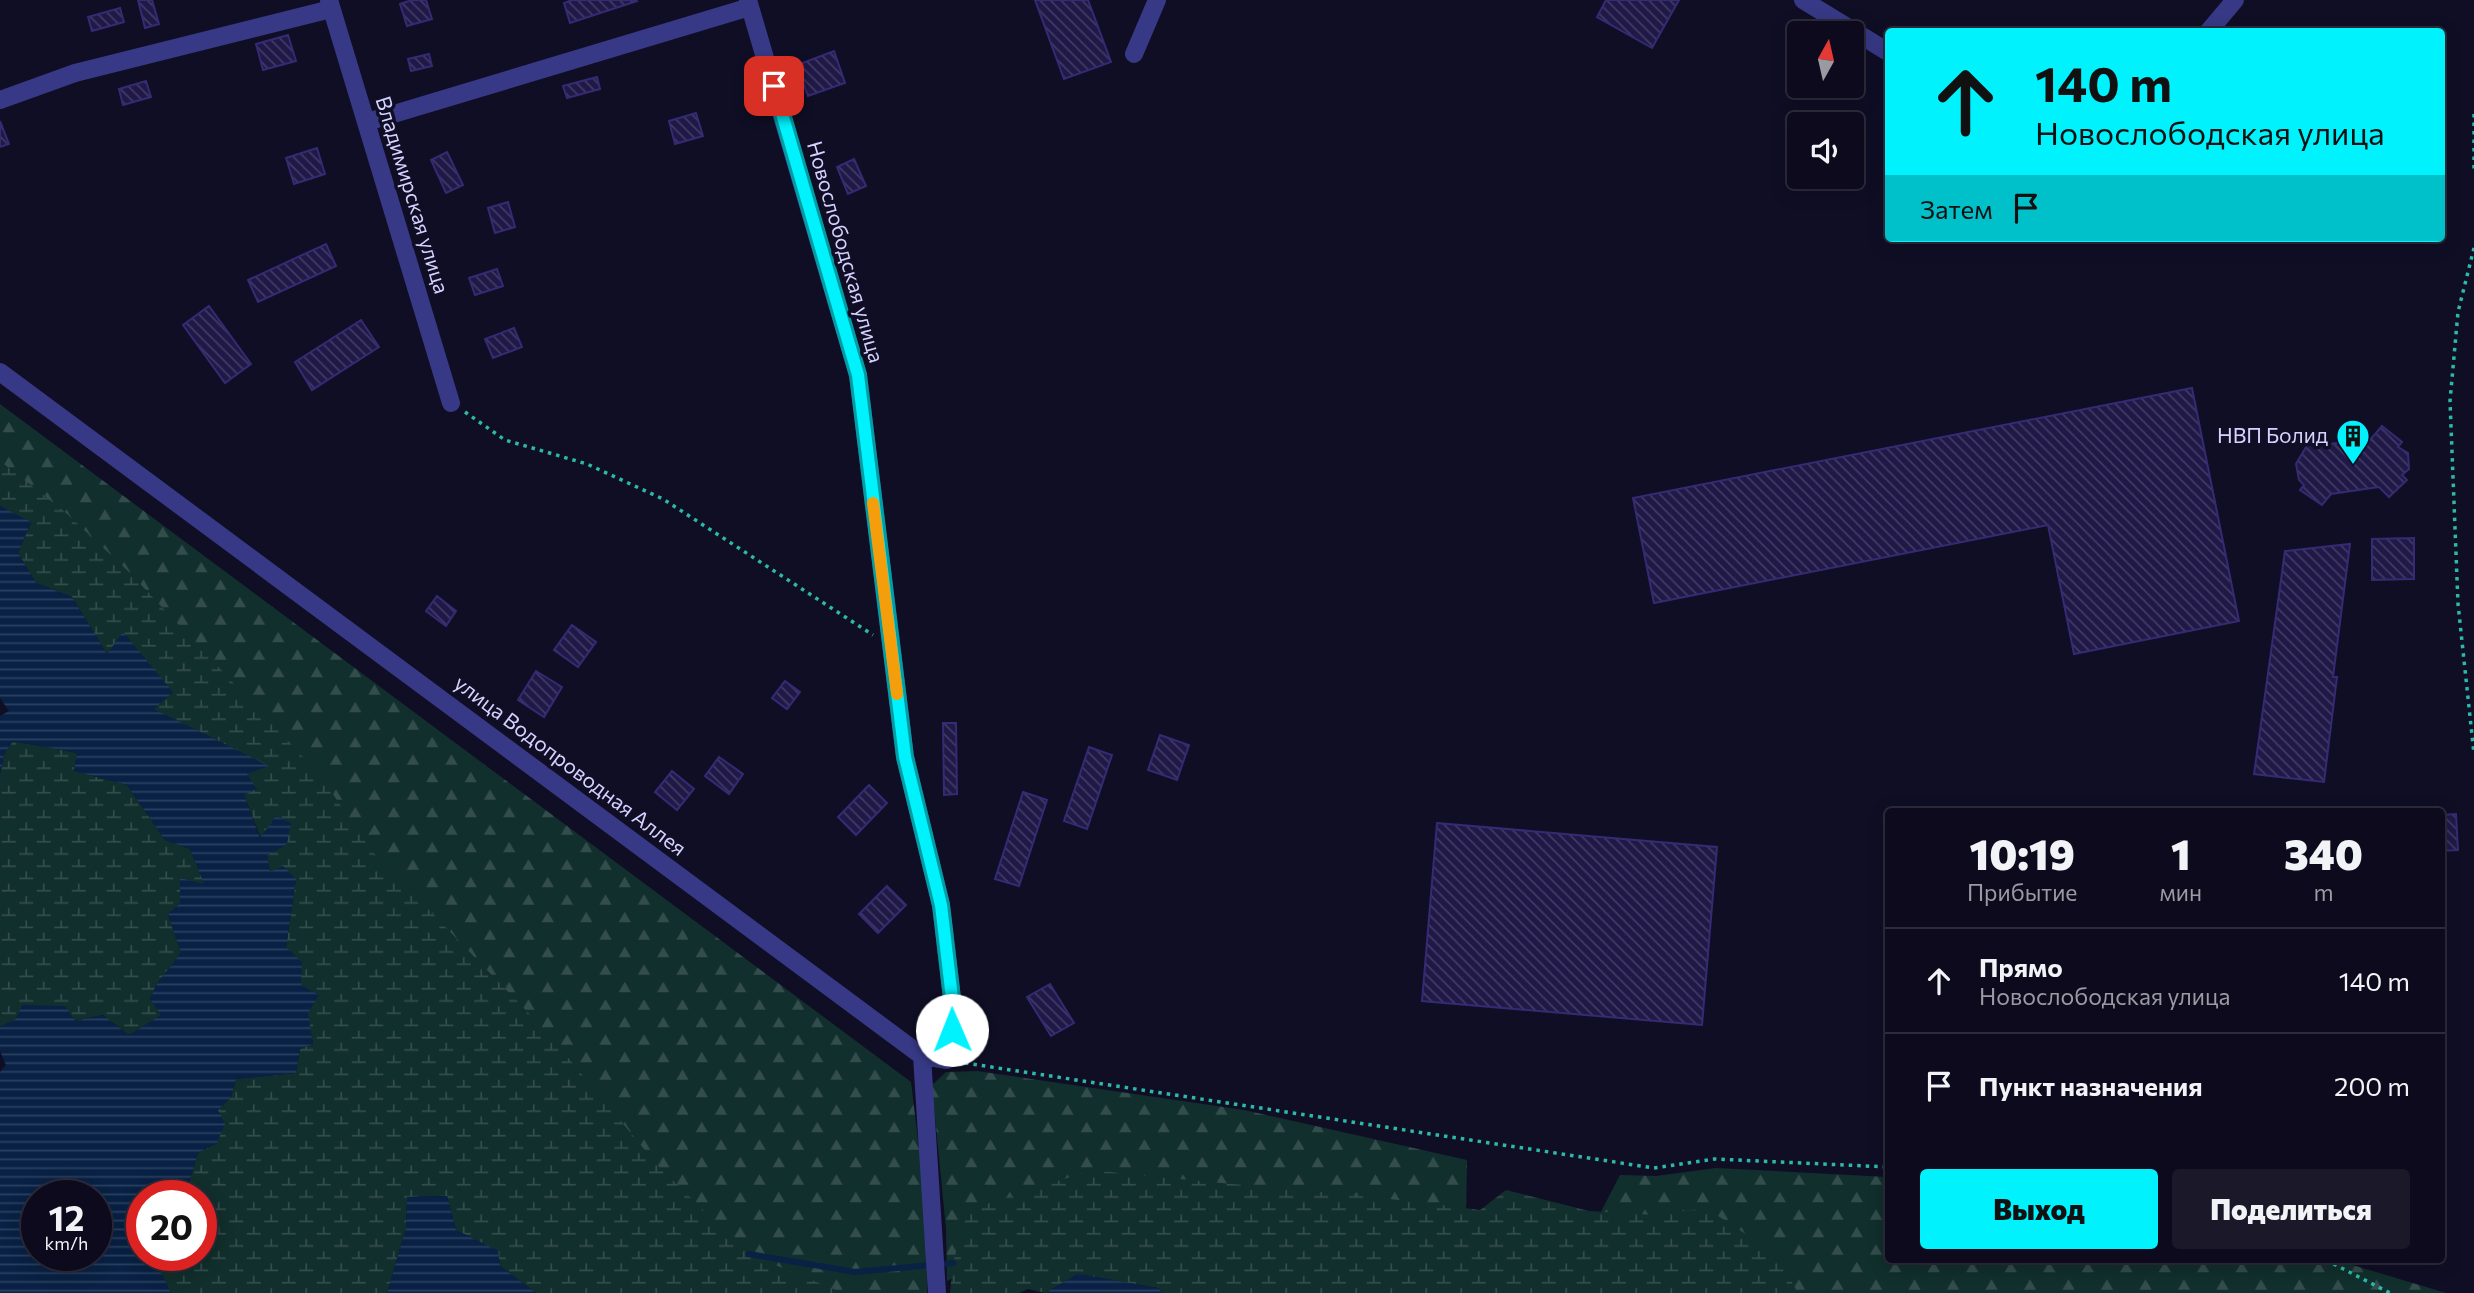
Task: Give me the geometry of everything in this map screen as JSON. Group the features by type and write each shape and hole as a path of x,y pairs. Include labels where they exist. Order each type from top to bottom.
{"street":[{"path":"1134,54 1157,0"},
{"path":"1803,0 1885,50"},
{"path":"2211,28 2235,0"},
{"path":"0,100 75,73 330,4"},
{"name":"Владимирская улица","path":"330,4 452,403"},
{"path":"367,122 749,4"},
{"name":"Новослободская улица","path":"749,4 858,375 905,757 941,905 954,1015 947,1060"},
{"name":"улица Водопроводная Аллея","path":"0,372 922,1056"},
{"path":"937,1293 936,1234 922,1056 947,1060"}],"path":[{"path":"2474,114 2474,173"},
{"path":"2474,248 2458,312 2450,401 2458,604 2474,754"},
{"path":"452,403 505,440 587,464 663,499 891,647"},
{"path":"947,1060 1654,1168 1715,1159 1885,1167"},
{"path":"2332,1263 2390,1293"}],"green space":[{"path":"0,404 911,1082 926,1207 927,1293 806,1293 635,1227 0,480"},
{"path":"0,461 65,512 129,572 320,775 370,849 545,1030 659,1167 749,1254 843,1293 536,1293 500,1266 498,1251 456,1230 447,1196 407,1197 406,1228 387,1293 171,1293 160,1271 217,1271 217,1180 190,1180 198,1153 217,1143 218,1110 231,1097 236,1079 296,1073 300,1049 313,1044 301,985 301,962 286,947 296,879 270,872 267,855 287,844 261,839 244,795 247,774 268,765 153,709 172,693 124,633 107,654 72,597 36,583 18,553 31,523 0,506"},
{"path":"13,741 77,753 74,771 127,785 165,840 190,849 205,885 180,878 180,903 168,915 181,952 150,999 162,1015 129,1035 103,1015 74,1021 16,1019 0,1027 0,774 4,754"},
{"path":"977,1071 1244,1110 1467,1160 1466,1217 1080,1206 947,1281 946,1229 932,1085 946,1072"},
{"path":"1716,1168 1885,1177 1885,1263 2346,1263 2446,1293 1559,1293 1620,1175 1656,1176"},
{"path":"1092,1170 1480,1210 1506,1190 1589,1211 1655,1215 1706,1208 1776,1254 1798,1293 1162,1293 1158,1288 1078,1274 1045,1293 1028,1289 1019,1293 950,1293 953,1263 968,1210"}],"water":[{"path":"0,506 31,522 18,553 36,583 72,597 107,654 123,632 173,692 154,709 269,766 247,774 257,789 244,795 260,838 276,816 291,823 287,844 267,855 270,872 283,866 296,879 286,947 302,962 301,985 319,995 308,1013 313,1044 300,1049 296,1073 236,1079 231,1097 218,1110 225,1124 217,1143 198,1153 190,1180 126,1180 126,1271 160,1271 171,1293 0,1293 0,1072 6,1065 0,1051 0,1027 16,1019 22,1005 65,1006 75,1021 103,1015 129,1035 161,1015 150,999 181,952 168,915 180,903 180,878 204,884 190,849 165,840 127,785 74,771 77,753 13,741 4,754 0,774 0,716 9,711 0,698"},
{"path":"447,1196 456,1230 498,1251 500,1266 536,1293 387,1293 406,1228 407,1197"},
{"path":"1078,1274 1158,1288 1162,1293 1045,1293"}],"building":[{"path":"138,0 152,0 159,24 145,28"},
{"path":"412,0 426,0 432,19 407,26 400,4"},
{"path":"572,0 637,1 570,23 564,3"},
{"path":"1035,0 1088,0 1111,62 1064,79"},
{"path":"1606,0 1679,0 1652,48 1597,17"},
{"path":"120,8 124,22 92,31 88,17"},
{"path":"288,35 296,61 263,70 256,44"},
{"path":"834,51 845,83 808,96 797,65"},
{"path":"429,54 432,66 411,71 408,59"},
{"path":"597,77 600,89 567,98 563,86"},
{"path":"146,81 151,97 123,105 119,89"},
{"path":"696,113 703,136 675,144 669,121"},
{"path":"0,121 9,144 0,147"},
{"path":"317,148 325,174 294,184 286,158"},
{"path":"447,152 463,185 446,193 431,160"},
{"path":"854,159 866,186 848,194 837,167"},
{"path":"508,202 515,227 495,233 488,208"},
{"path":"326,244 336,266 258,302 248,280"},
{"path":"497,269 503,286 475,295 469,278"},
{"path":"209,306 251,364 225,383 183,325"},
{"path":"361,320 379,347 312,390 295,362"},
{"path":"514,328 522,347 493,358 485,339"},
{"path":"2192,388 2239,621 2074,654 2048,525 1654,603 1633,498"},
{"name":"НВП Болид","path":"2382,426 2402,442 2398,447 2408,453 2409,469 2402,475 2407,480 2389,497 2379,487 2331,494 2322,505 2300,490 2304,485 2299,480 2296,464 2312,437 2327,444 2370,440"},
{"path":"2414,538 2414,579 2372,580 2372,539"},
{"path":"2350,544 2333,677 2337,677 2324,782 2254,774 2285,551"},
{"path":"437,596 456,611 446,626 426,611"},
{"path":"572,625 596,642 578,667 554,650"},
{"path":"536,671 562,687 544,717 518,700"},
{"path":"785,681 800,692 787,709 772,698"},
{"path":"943,723 956,723 957,794 944,795"},
{"path":"1160,735 1189,745 1177,780 1148,770"},
{"path":"1089,747 1112,755 1087,829 1064,821"},
{"path":"719,757 743,774 729,794 705,776"},
{"path":"672,771 694,789 677,810 655,792"},
{"path":"869,785 887,803 856,835 838,817"},
{"path":"1023,792 1047,800 1019,886 995,879"},
{"path":"2456,814 2458,850 2445,851 2445,815"},
{"path":"1437,823 1717,847 1702,1025 1422,1001"},
{"path":"887,886 906,905 878,933 859,914"},
{"path":"1050,984 1074,1023 1051,1036 1027,997"}],"waterway":[{"path":"749,1254 855,1272 953,1263"}],"slow traffic":[{"path":"873,503 897,694"}],"place":[{"name":"НВП Болид","path":"2353,466"}],"route":[{"path":"774,86 858,375 905,757 941,905 954,1015 952,1030"}]}
